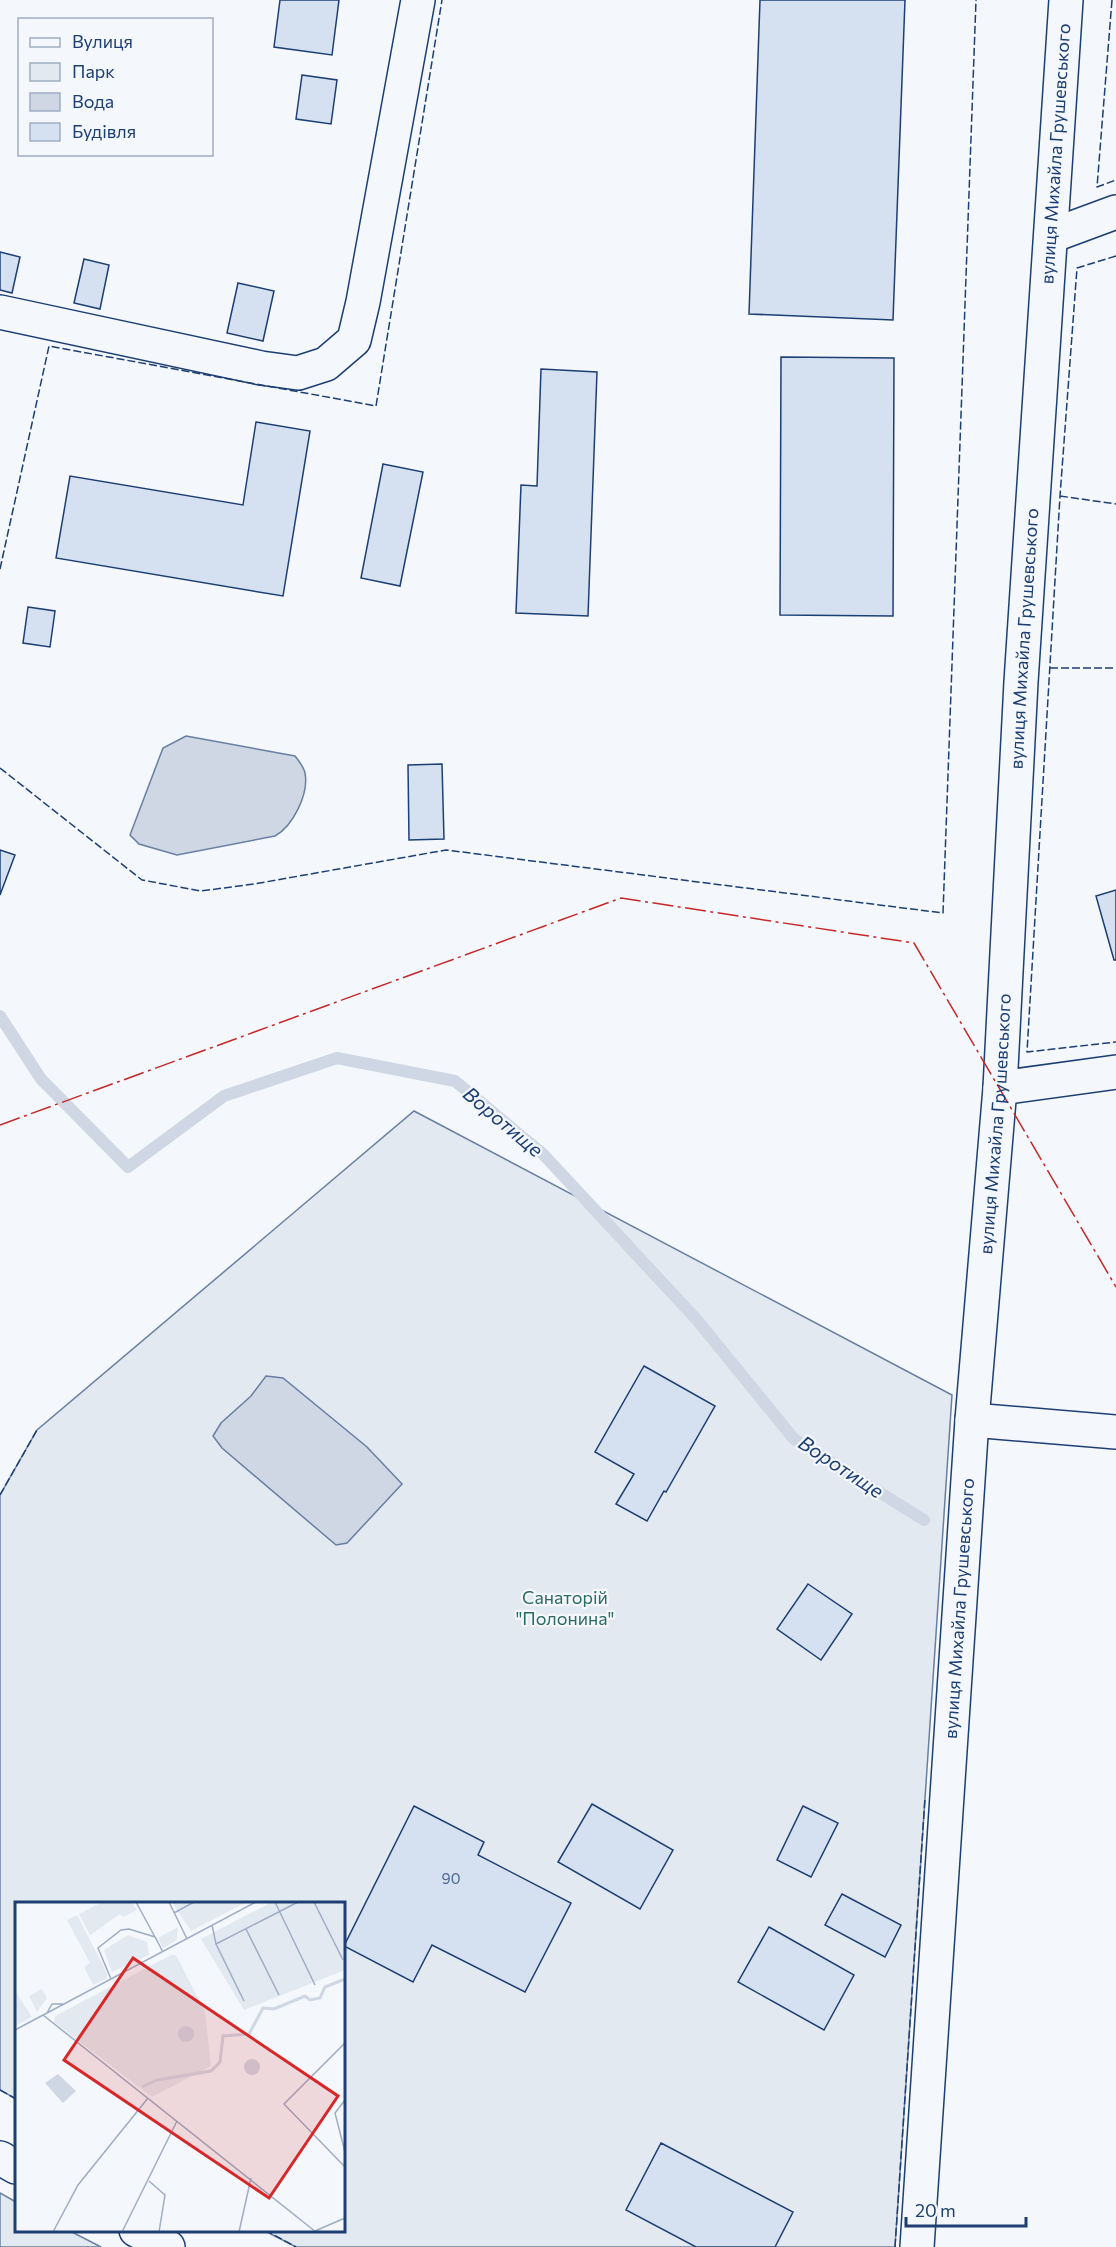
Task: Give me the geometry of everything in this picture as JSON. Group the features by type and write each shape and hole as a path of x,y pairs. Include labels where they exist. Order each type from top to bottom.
{"street":[{"path":"0,312 261,368 297,373 326,364 354,340 363,302 418,0"},
{"name":"вулиця Михайла Грушевського","path":"917,2247 972,1420 1000,1088 1021,682 1066,0"},
{"path":"1051,236 1116,212"},
{"path":"1000,1088 1116,1072"},
{"path":"972,1420 1116,1432"},
{"path":"0,2158 15,2166"},
{"path":"140,2232 168,2247"}],"green space":[{"name":"Санаторій \"Полонина\"","path":"414,1111 952,1395 895,2247 296,2247 267,2232 345,2232 345,1902 15,1902 15,2098 0,2090 0,1495 37,1430"},
{"path":"0,2193 15,2201 15,2232 72,2232 101,2247 0,2247"}],"water":[{"path":"186,736 295,756 303,768 306,781 302,800 288,825 275,836 177,855 139,844 130,835 163,748"},
{"path":"266,1376 283,1378 367,1447 402,1484 347,1543 336,1545 222,1448 213,1436 221,1423 251,1396"}],"building":[{"path":"280,0 339,0 332,55 274,47"},
{"path":"760,0 905,0 893,320 749,314"},
{"path":"302,75 337,80 331,124 296,119"},
{"path":"0,252 20,257 12,293 0,290"},
{"path":"84,259 109,265 100,309 74,303"},
{"path":"238,283 274,291 263,341 227,333"},
{"path":"781,357 894,358 893,616 780,615"},
{"path":"541,369 597,372 588,616 516,613 521,485 537,486"},
{"path":"256,422 310,431 283,596 56,558 70,476 243,505"},
{"path":"383,464 423,472 400,586 361,578"},
{"path":"28,607 55,611 50,647 23,643"},
{"path":"442,764 444,839 409,840 408,765"},
{"path":"0,850 15,855 0,895"},
{"path":"1116,890 1116,960 1114,960 1096,896"},
{"path":"644,1366 715,1406 647,1521 616,1504 634,1474 595,1452"},
{"path":"808,1584 852,1614 821,1660 777,1629"},
{"path":"592,1804 673,1850 640,1909 558,1862"},
{"path":"414,1806 484,1842 478,1855 571,1903 525,1992 432,1945 413,1982 345,1947"},
{"path":"803,1806 838,1823 811,1877 777,1860"},
{"path":"842,1894 901,1925 885,1957 825,1925"},
{"path":"769,1927 854,1975 824,2030 738,1982"},
{"path":"661,2143 793,2212 775,2247 696,2247 626,2210"}],"waterway":[{"name":"Воротище","path":"0,1016 41,1079 128,1167 224,1096 337,1058 455,1081 543,1154 697,1320 794,1439 924,1520"}],"fence":[{"path":"0,569 49,346 376,406 442,0"},
{"path":"0,768 142,880 201,891 254,884 446,850 943,913 976,0"},
{"path":"1112,0 1097,187 1116,180"},
{"path":"1116,256 1077,268 1060,496 1027,1052 1116,1042"},
{"path":"1060,496 1116,504"},
{"path":"1050,668 1116,668"},
{"path":"0,1495 37,1430"},
{"path":"895,2247 925,1798"},
{"path":"0,2090 15,2098"},
{"path":"269,2232 296,2247"}],"power":[{"path":"0,1125 621,898 914,943 1116,1287"}]}
